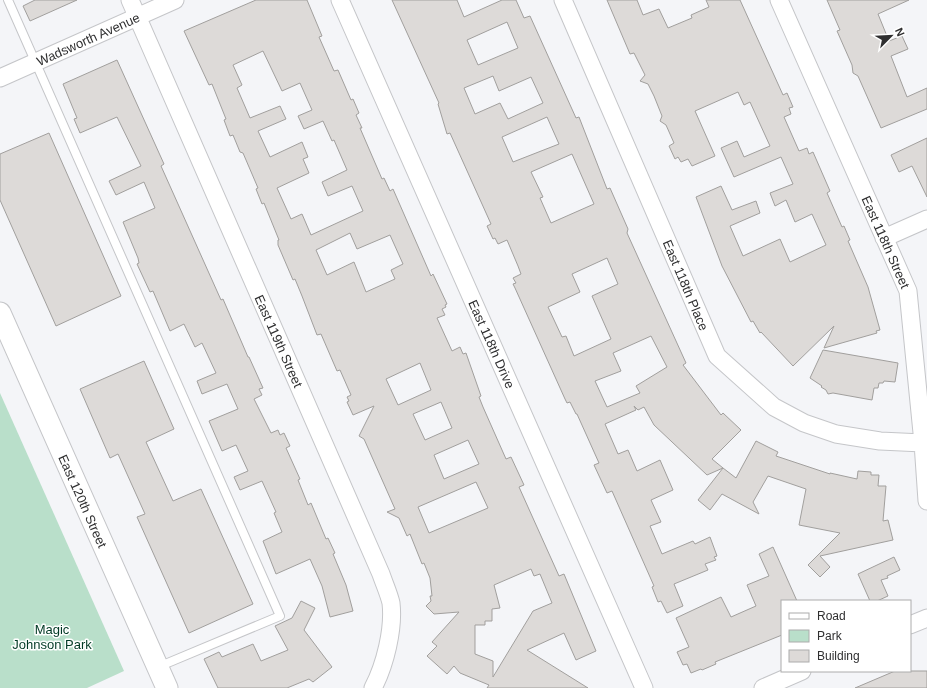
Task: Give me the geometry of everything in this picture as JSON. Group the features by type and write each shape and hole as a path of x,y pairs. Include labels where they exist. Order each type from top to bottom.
{"street":[{"name":"East 119th Street","path":"130,0 381,574 391,603 389,638 382,671 373,688"},
{"name":"Wadsworth Avenue","path":"0,78 175,0"},
{"name":"East 118th Drive","path":"340,0 644,688"},
{"name":"East 118th Place","path":"563,0 717,356 774,407 804,423 836,434 880,441 923,443"},
{"name":"East 118th Street","path":"779,0 908,290 923,443 927,501"},
{"path":"884,238 927,219"},
{"name":"East 120th Street","path":"0,313 166,688"},
{"path":"911,625 927,618"},
{"path":"763,688 800,672"}],"lane":[{"path":"8,0 280,616 157,667"}],"green space":[{"name":"Magic Johnson Park","path":"0,393 124,671 87,688 0,688"}],"building":[{"path":"35,0 77,0 30,21 23,6"},
{"path":"256,0 307,0 322,36 319,37 334,71 338,70 351,100 353,99 359,113 356,115 362,128 360,128 382,179 384,178 390,191 393,189 431,276 433,274 447,304 445,305 446,307 442,309 445,315 437,318 452,351 460,347 463,354 466,353 481,396 479,397 483,407 506,459 511,457 524,485 519,487 559,576 564,574 596,651 576,660 564,633 527,650 588,688 487,688 489,685 460,673 454,666 447,674 427,656 437,646 432,642 459,612 434,614 426,606 431,601 430,596 432,596 430,578 424,563 422,564 410,534 407,536 399,518 387,512 395,509 364,439 359,436 374,406 353,415 347,402 349,401 347,397 351,395 340,370 337,371 321,334 317,335 295,279 293,280 278,245 279,240 264,203 262,204 256,189 258,188 243,153 240,152 233,135 230,136 224,120 226,119 212,84 209,85 184,31","holes":["263,51 282,91 300,83 312,110 298,116 304,129 323,121 332,141 334,140 347,170 322,182 328,196 352,186 363,211 311,235 302,214 291,219 277,188 309,173 303,159 308,157 302,142 270,157 258,131 286,119 280,106 250,118 237,88 242,85 233,65","350,233 357,249 390,235 403,264 391,270 395,279 366,292 354,262 327,275 316,250","420,363 431,390 398,405 386,379","441,402 452,428 425,440 413,414","468,440 479,464 444,479 434,455","476,482 488,508 429,533 418,507","531,569 534,576 540,574 552,603 533,611 493,677 493,661 475,654 475,625 485,625 485,621 492,621 492,609 500,608 494,585"]},
{"path":"392,0 457,0 464,17 502,0 516,0 524,18 530,16 576,118 579,117 607,189 610,188 628,229 627,233 686,363 683,365 721,415 723,413 741,430 712,459 723,468 707,475 654,425 644,407 638,410 634,406 636,410 605,424 618,454 628,450 637,471 660,460 673,490 651,500 661,522 650,526 662,554 693,541 695,544 710,537 717,556 714,557 716,560 705,564 708,570 674,584 683,606 667,613 661,601 658,602 652,587 654,586 612,491 607,493 594,465 599,463 577,414 570,402 567,403 565,399 513,284 516,283 513,278 521,274 507,240 498,244 495,238 493,239 487,226 491,224 450,133 447,134 438,104 439,103","holes":["507,22 518,48 478,65 467,40","493,76 499,91 531,77 543,103 508,119 500,103 475,114 464,88","547,117 559,144 513,162 502,137","572,154 594,204 551,223 540,198 543,197 531,172","607,258 618,284 592,296 611,339 574,356 566,336 562,337 548,307 580,292 572,274","651,336 667,367 636,386 640,393 607,407 595,381 621,371 613,353"]},
{"path":"607,0 637,0 643,15 659,9 668,28 692,18 691,15 709,7 706,0 740,0 783,95 787,93 793,107 789,108 791,114 784,117 799,151 807,148 809,154 813,152 830,191 827,193 842,227 844,226 850,240 848,241 868,287 880,330 876,331 877,333 824,348 834,326 793,366 761,332 760,333 753,321 751,322 722,266 696,197 721,186 732,210 756,201 760,213 730,226 743,256 780,239 790,262 826,245 812,214 795,222 786,200 775,206 770,193 793,184 781,157 734,177 721,148 737,141 744,157 770,146 750,102 744,105 738,92 695,111 715,156 692,166 688,159 681,162 678,157 675,159 669,146 674,143 666,125 660,121 662,116 654,96 648,84 640,81 645,75 634,53 630,54"},
{"path":"827,0 909,0 878,14 889,41 902,36 908,49 891,56 907,97 927,88 927,109 881,128 858,76 853,73 852,65 837,31 840,30"},
{"path":"117,60 164,164 161,166 221,300 223,299 263,388 259,389 262,395 254,399 271,433 278,430 280,435 284,433 290,446 286,448 300,479 298,480 308,505 311,503 326,539 328,538 335,553 333,554 346,585 353,611 330,617 322,586 310,559 276,574 263,541 282,532 274,513 276,512 262,481 240,490 234,477 248,471 236,445 222,451 209,421 238,409 227,384 202,394 197,381 216,373 202,343 195,347 184,324 170,331 153,291 150,292 137,264 139,263 138,258 123,222 155,208 144,182 116,195 109,181 141,166 117,117 80,133 74,119 77,118 63,84"},
{"path":"49,133 121,296 56,326 0,200 0,154"},
{"path":"927,138 927,197 912,166 899,172 891,155"},
{"path":"823,350 898,363 895,382 884,381 883,383 879,383 878,388 874,388 872,400 833,393 828,394 826,390 821,387 822,386 810,378"},
{"path":"144,361 174,429 146,442 173,501 201,489 253,604 189,633 137,517 145,514 118,454 110,458 80,389"},
{"path":"756,441 778,452 776,456 830,474 857,479 858,471 871,472 871,475 879,475 878,486 886,486 883,521 888,520 893,540 820,556 830,567 820,577 808,565 840,533 799,525 806,489 768,476 753,502 759,514 722,494 710,510 698,500 723,468 736,478"},
{"path":"773,547 797,600 781,600 781,635 715,662 716,664 702,670 701,669 691,673 687,664 683,665 677,652 689,647 676,618 721,597 731,617 756,606 747,585 769,576 759,554"},
{"path":"894,557 900,570 887,576 888,578 881,580 888,596 879,600 870,600 858,574"},
{"path":"301,601 315,608 304,630 332,667 313,682 309,679 287,688 218,688 204,659 219,652 222,657 253,644 261,661 288,650 275,626 292,618"},
{"path":"927,671 927,688 855,688 893,672"}]}
